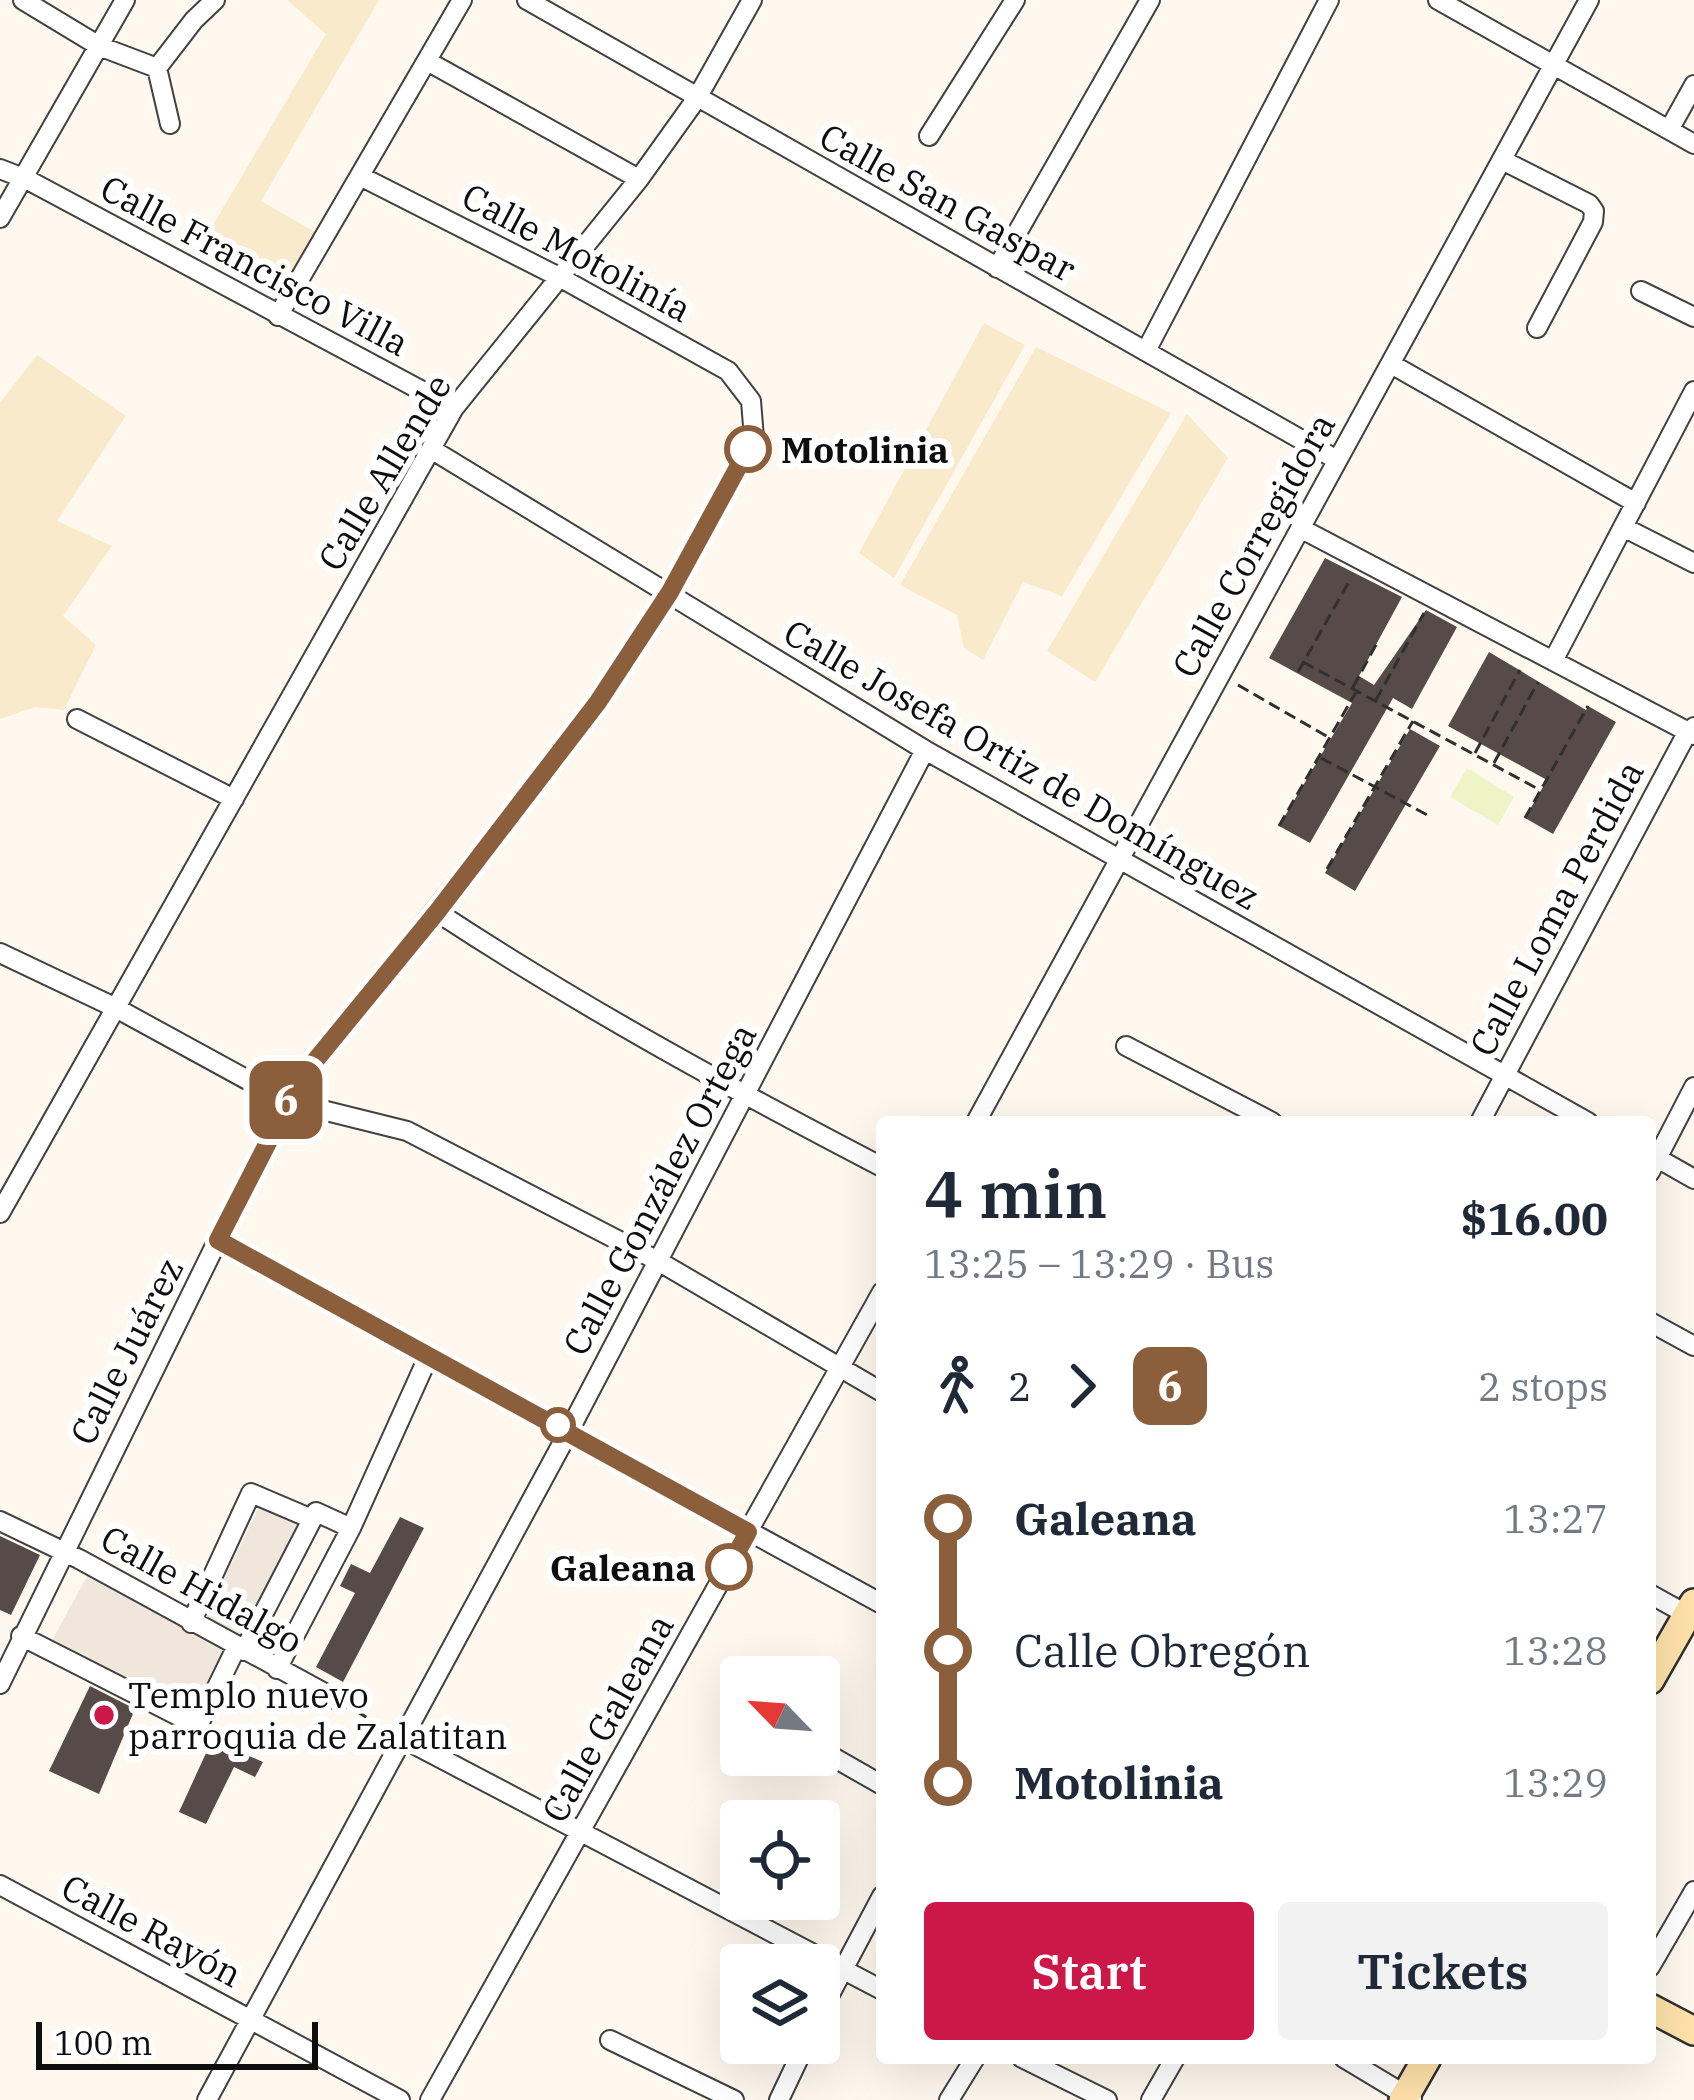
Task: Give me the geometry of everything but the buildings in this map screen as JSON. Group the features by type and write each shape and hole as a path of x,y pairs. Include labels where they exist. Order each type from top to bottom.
{"street":[{"path":"23,0 99,46 157,68"},
{"path":"0,218 125,0"},
{"path":"157,68 215,0"},
{"path":"278,316 462,0"},
{"name":"Calle San Gaspar","path":"527,0 1337,460"},
{"name":"Calle Allende","path":"0,1213 454,408 639,179 697,98 752,0"},
{"path":"929,136 1015,0"},
{"path":"997,268 1150,0"},
{"path":"1146,351 1329,0"},
{"path":"1438,0 1694,143"},
{"name":"Calle Corregidora","path":"979,1116 1589,0"},
{"path":"427,61 639,179"},
{"path":"157,68 170,124"},
{"path":"1669,130 1694,85"},
{"path":"1504,161 1589,204 1594,211 1593,222 1537,328"},
{"name":"Calle Francisco Villa","path":"0,170 26,179 454,408"},
{"name":"Calle Motolinía","path":"360,176 561,278 728,371 751,401"},
{"path":"1641,291 1694,317"},
{"path":"1390,364 1636,502"},
{"path":"1553,661 1692,399"},
{"name":"Calle Juárez","path":"0,1684 286,1101 598,702 670,592 754,438 751,401"},
{"name":"Calle Josefa Ortiz de Domínguez","path":"431,448 925,750 1577,1116"},
{"path":"1300,527 1692,732"},
{"path":"1623,527 1694,563"},
{"path":"77,719 234,800"},
{"name":"Calle Loma Perdida","path":"1483,1116 1692,732"},
{"name":"Calle González Ortega","path":"206,2100 569,1431 925,750"},
{"path":"437,912 527,971 876,1164"},
{"path":"0,953 116,1008 286,1101 406,1131 658,1261 876,1389"},
{"path":"1126,1046 1260,1116"},
{"path":"1656,1154 1694,1087"},
{"path":"1656,1163 1694,1180"},
{"path":"218,1240 876,1601"},
{"path":"839,1368 876,1303"},
{"path":"1656,1325 1694,1346"},
{"path":"277,1669 351,1528 429,1355"},
{"name":"Calle Galeana","path":"430,2100 839,1368"},
{"path":"191,1623 251,1493 311,1520"},
{"path":"21,1636 198,1726 316,1511 351,1528"},
{"name":"Calle Hidalgo","path":"0,1522 63,1550 339,1701"},
{"path":"1656,1597 1692,1612 1656,1670"},
{"path":"402,1738 791,1944"},
{"path":"840,1761 876,1782"},
{"name":"Calle Rayón","path":"0,1886 400,2100"},
{"path":"1656,1957 1694,1892"},
{"path":"876,1907 840,1970 876,1987"},
{"path":"1656,2011 1694,2031"},
{"path":"610,2041 734,2100"},
{"path":"779,2100 796,2064"},
{"path":"950,2100 971,2064"},
{"path":"1034,2064 1107,2100"},
{"path":"1151,2100 1172,2064"},
{"path":"1353,2064 1407,2098 1424,2064"}],"path":[{"path":"1298,672 1351,578"},
{"path":"1375,701 1425,612"},
{"path":"1279,826 1377,643"},
{"path":"1303,662 1540,790"},
{"path":"1474,755 1520,670"},
{"path":"1219,675 1330,737"},
{"path":"1493,765 1538,682"},
{"path":"1525,818 1588,706"},
{"path":"1327,869 1412,722"},
{"path":"1319,757 1431,817"},
{"path":"339,1701 402,1738"}],"shaded area":[{"path":"287,0 379,0 261,201 315,232 282,287 204,240 326,34"},
{"path":"984,323 1025,345 894,578 859,553"},
{"path":"1036,347 1171,413 1062,596 1023,582 983,660 964,648 957,615 900,585"},
{"path":"37,355 126,416 57,521 112,546 63,616 96,645 64,710 35,707 0,719 0,403"},
{"path":"1187,414 1228,458 1095,682 1047,651"},
{"path":"261,1503 304,1523 244,1640 204,1619"},
{"path":"87,1576 230,1652 196,1722 48,1648"}],"green space":[{"path":"1467,768 1514,797 1498,825 1450,797"}],"bus line":[{"name":"6","path":"729,1567 748,1532 218,1240 301,1078 437,912 598,702 670,592 748,449"}],"place":[{"name":"Motolinia","path":"748,449"},
{"name":"Galeana","path":"729,1567"},
{"name":"Templo nuevo parroquia de Zalatitan","path":"104,1715"}]}
